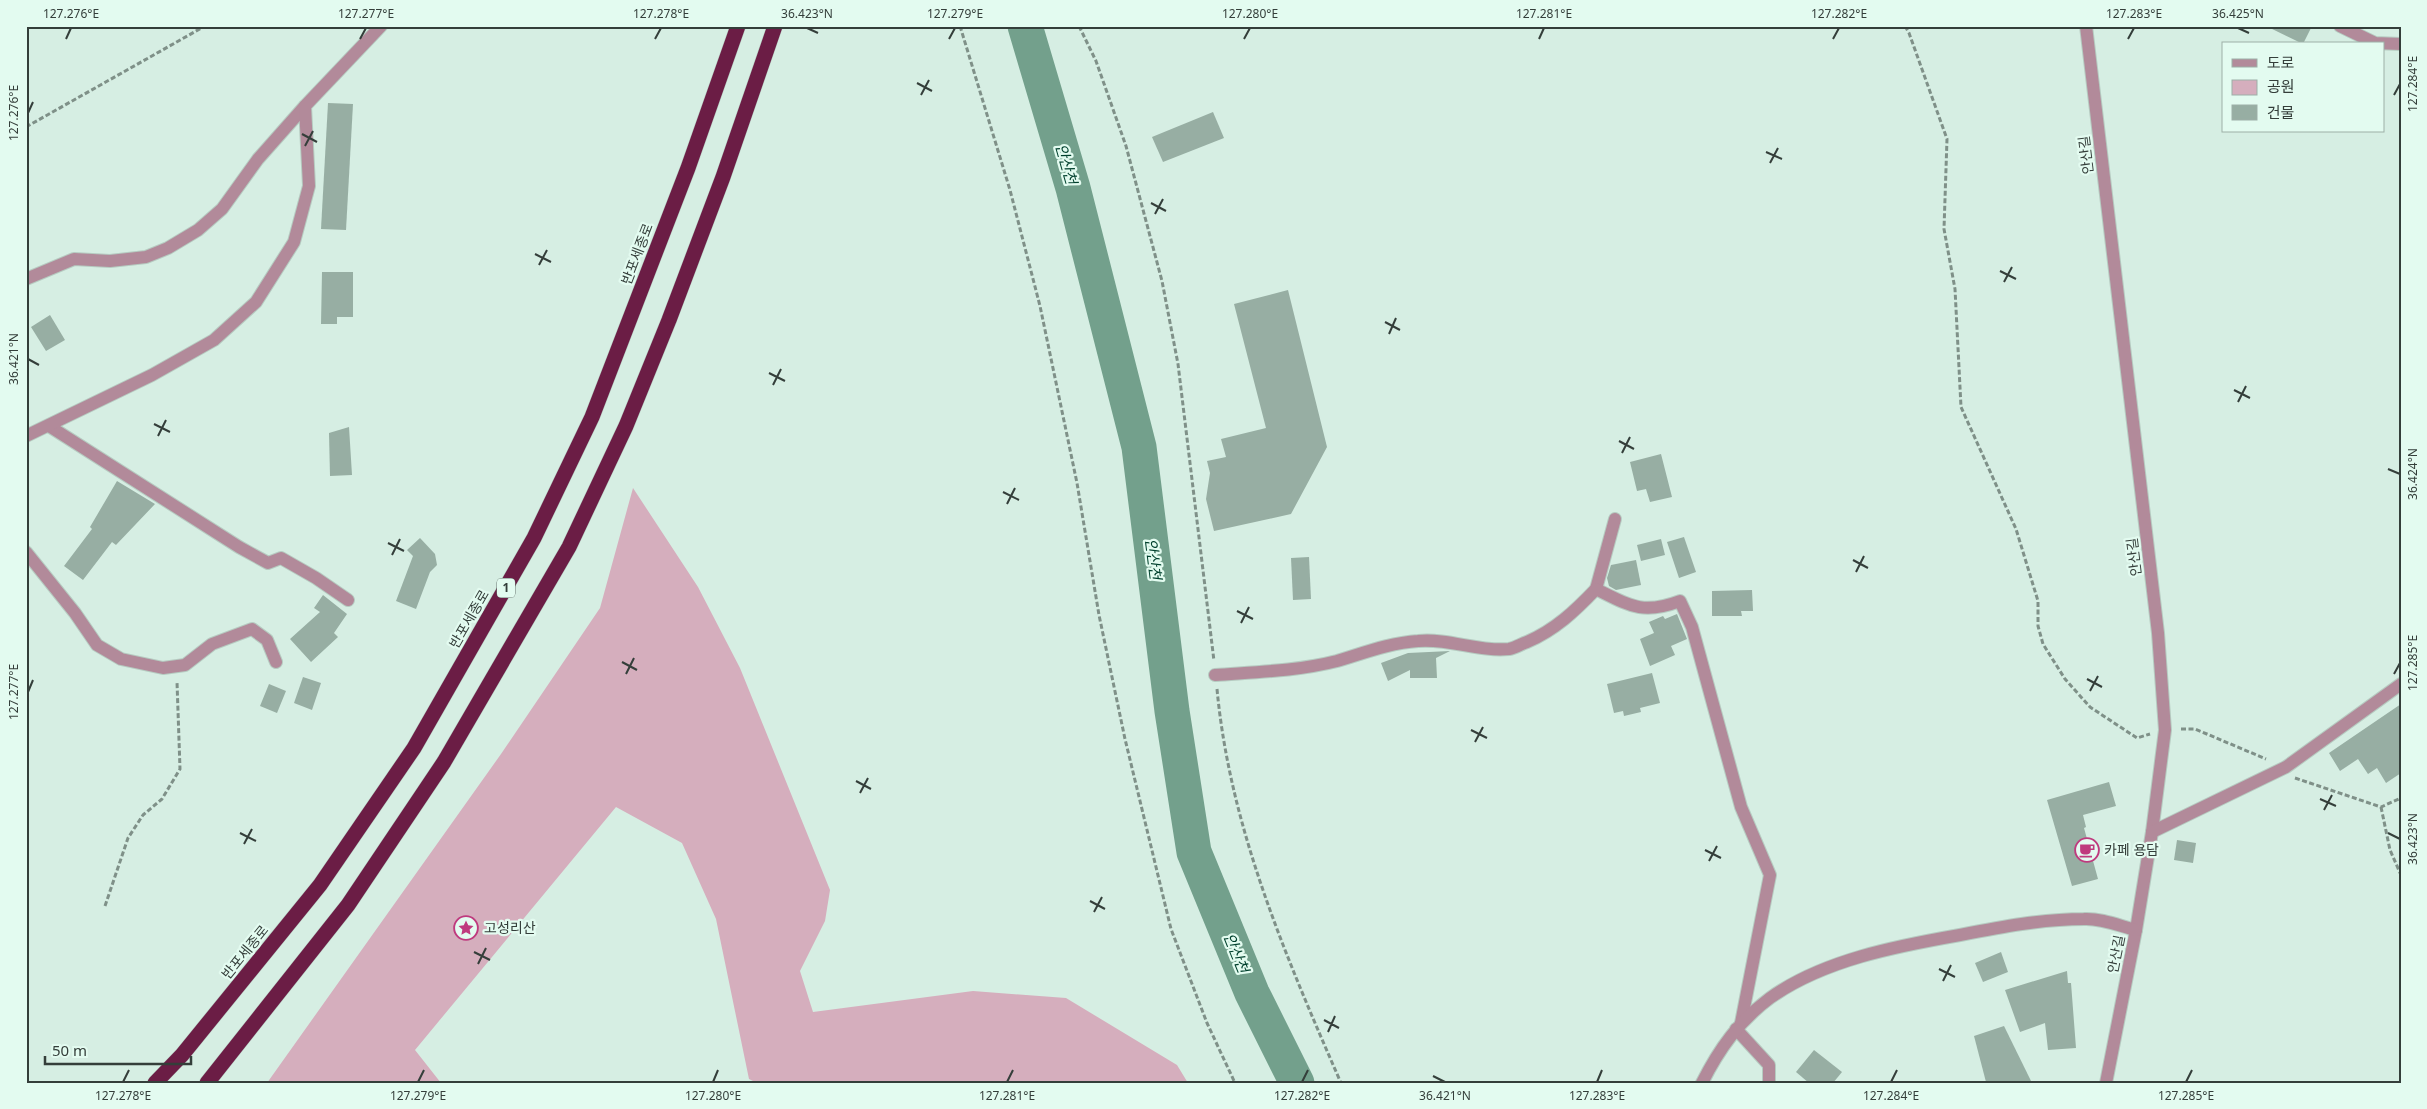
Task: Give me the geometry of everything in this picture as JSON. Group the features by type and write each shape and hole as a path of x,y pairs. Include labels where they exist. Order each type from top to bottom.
{"highway":[{"name":"반포세종로","path":"154,1083 182,1055 320,885 414,748 534,538 592,417 688,168 738,26"},
{"path":"207,1083 348,905 423,794 444,762 569,547 626,426 669,320 723,177 775,26"}],"street":[{"path":"26,279 74,259 110,261 146,257 168,248 198,230 222,209 258,160 305,106 381,26"},
{"name":"안산길","path":"2086,26 2158,633 2165,730 2152,832 2136,930 2106,1083"},
{"path":"2340,26 2372,42"},
{"path":"2384,43 2401,44"},
{"path":"26,436 152,375 214,340 256,302 294,242 309,186 305,106"},
{"path":"49,426 240,547 268,563 281,558 316,578 348,600"},
{"path":"1215,675 1281,670 1336,661 1377,647 1419,640 1446,641 1486,648 1510,649 1542,636 1569,618 1596,589 1615,519"},
{"path":"26,552 75,613 97,645 121,659 163,668 185,665 212,644 252,629 267,640 276,662"},
{"path":"1596,589 1621,602 1644,609 1661,609 1680,601 1692,627 1741,806 1770,874 1739,1026"},
{"path":"2152,832 2286,767 2401,684"},
{"path":"1702,1083 1716,1054 1739,1026 1771,997 1816,973 1893,947 2015,924 2086,918 2136,930"},
{"path":"1739,1026 1770,1065 1769,1083"}],"path":[{"path":"26,127 205,26"},
{"path":"960,26 1010,190 1040,306 1077,483 1099,615 1121,720 1171,929 1207,1023 1235,1083"},
{"path":"1080,26 1096,61 1126,146 1162,281 1178,364 1221,731 1229,768 1268,907 1342,1083"},
{"path":"1905,26 1910,34 1947,139 1944,229 1955,289 1961,407 2016,530 2038,601 2038,626 2043,644 2064,679 2090,707 2137,738 2165,730 2195,729 2286,767 2295,778 2380,807 2401,798"},
{"path":"105,906 128,838 143,815 162,799 180,769 176,666"},
{"path":"2380,807 2390,850 2401,875"}],"green space":[{"path":"633,488 698,587 740,668 830,890 825,921 800,971 813,1012 973,991 1066,998 1177,1065 1188,1083 757,1083 749,1079 716,919 682,843 616,807 415,1050 441,1083 267,1083 501,754 600,608"}],"building":[{"path":"2266,26 2312,26 2304,42 2299,42"},
{"path":"328,103 353,104 346,230 321,229"},
{"path":"1213,112 1224,138 1163,162 1152,137"},
{"path":"322,272 353,272 353,317 337,317 337,324 321,324"},
{"path":"1288,290 1327,447 1291,514 1214,531 1206,499 1210,473 1207,461 1226,457 1221,439 1266,428 1234,304"},
{"path":"50,315 65,340 46,351 31,327"},
{"path":"349,427 352,475 330,476 329,433"},
{"path":"1661,454 1672,497 1650,502 1646,489 1637,491 1630,462"},
{"path":"117,481 155,504 116,545 112,542 83,580 64,566 92,529 90,527"},
{"path":"1684,537 1696,572 1679,578 1667,542"},
{"path":"420,538 435,554 437,565 430,572 416,609 396,601 413,556 407,550"},
{"path":"1661,539 1665,555 1641,561 1637,545"},
{"path":"1309,557 1311,599 1293,600 1291,558"},
{"path":"1636,560 1641,585 1616,590 1609,586 1607,578 1611,565"},
{"path":"1752,590 1753,611 1741,611 1742,616 1712,616 1712,591"},
{"path":"323,595 347,614 334,633 338,637 311,662 290,639 320,612 314,608"},
{"path":"1677,614 1687,639 1671,646 1675,655 1650,666 1640,639 1654,633 1649,622 1663,616 1665,619"},
{"path":"1450,651 1436,658 1437,678 1410,678 1410,670 1388,681 1381,663 1408,653"},
{"path":"1652,673 1660,703 1640,708 1641,712 1624,716 1623,711 1614,713 1607,684"},
{"path":"303,677 321,683 312,710 294,703"},
{"path":"269,684 286,691 277,713 260,706"},
{"path":"2401,704 2401,773 2386,783 2377,768 2368,774 2358,759 2340,771 2329,753"},
{"path":"2109,782 2116,806 2083,815 2086,827 2084,828 2098,879 2072,886 2047,800"},
{"path":"2177,840 2196,843 2193,863 2174,860"},
{"path":"2001,952 2008,972 1983,982 1975,963"},
{"path":"2067,971 2068,983 2071,983 2076,1048 2048,1050 2045,1023 2020,1032 2005,990"},
{"path":"2004,1026 2032,1083 1986,1082 1974,1036"},
{"path":"1814,1050 1842,1072 1833,1083 1809,1083 1796,1072"}],"waterway":[{"name":"안산천","path":"1025,26 1073,188 1139,447 1172,711 1194,852 1252,993 1297,1083"}],"place":[{"name":"카페 용담","path":"2087,850"},
{"name":"고성리산","path":"466,928"}]}
